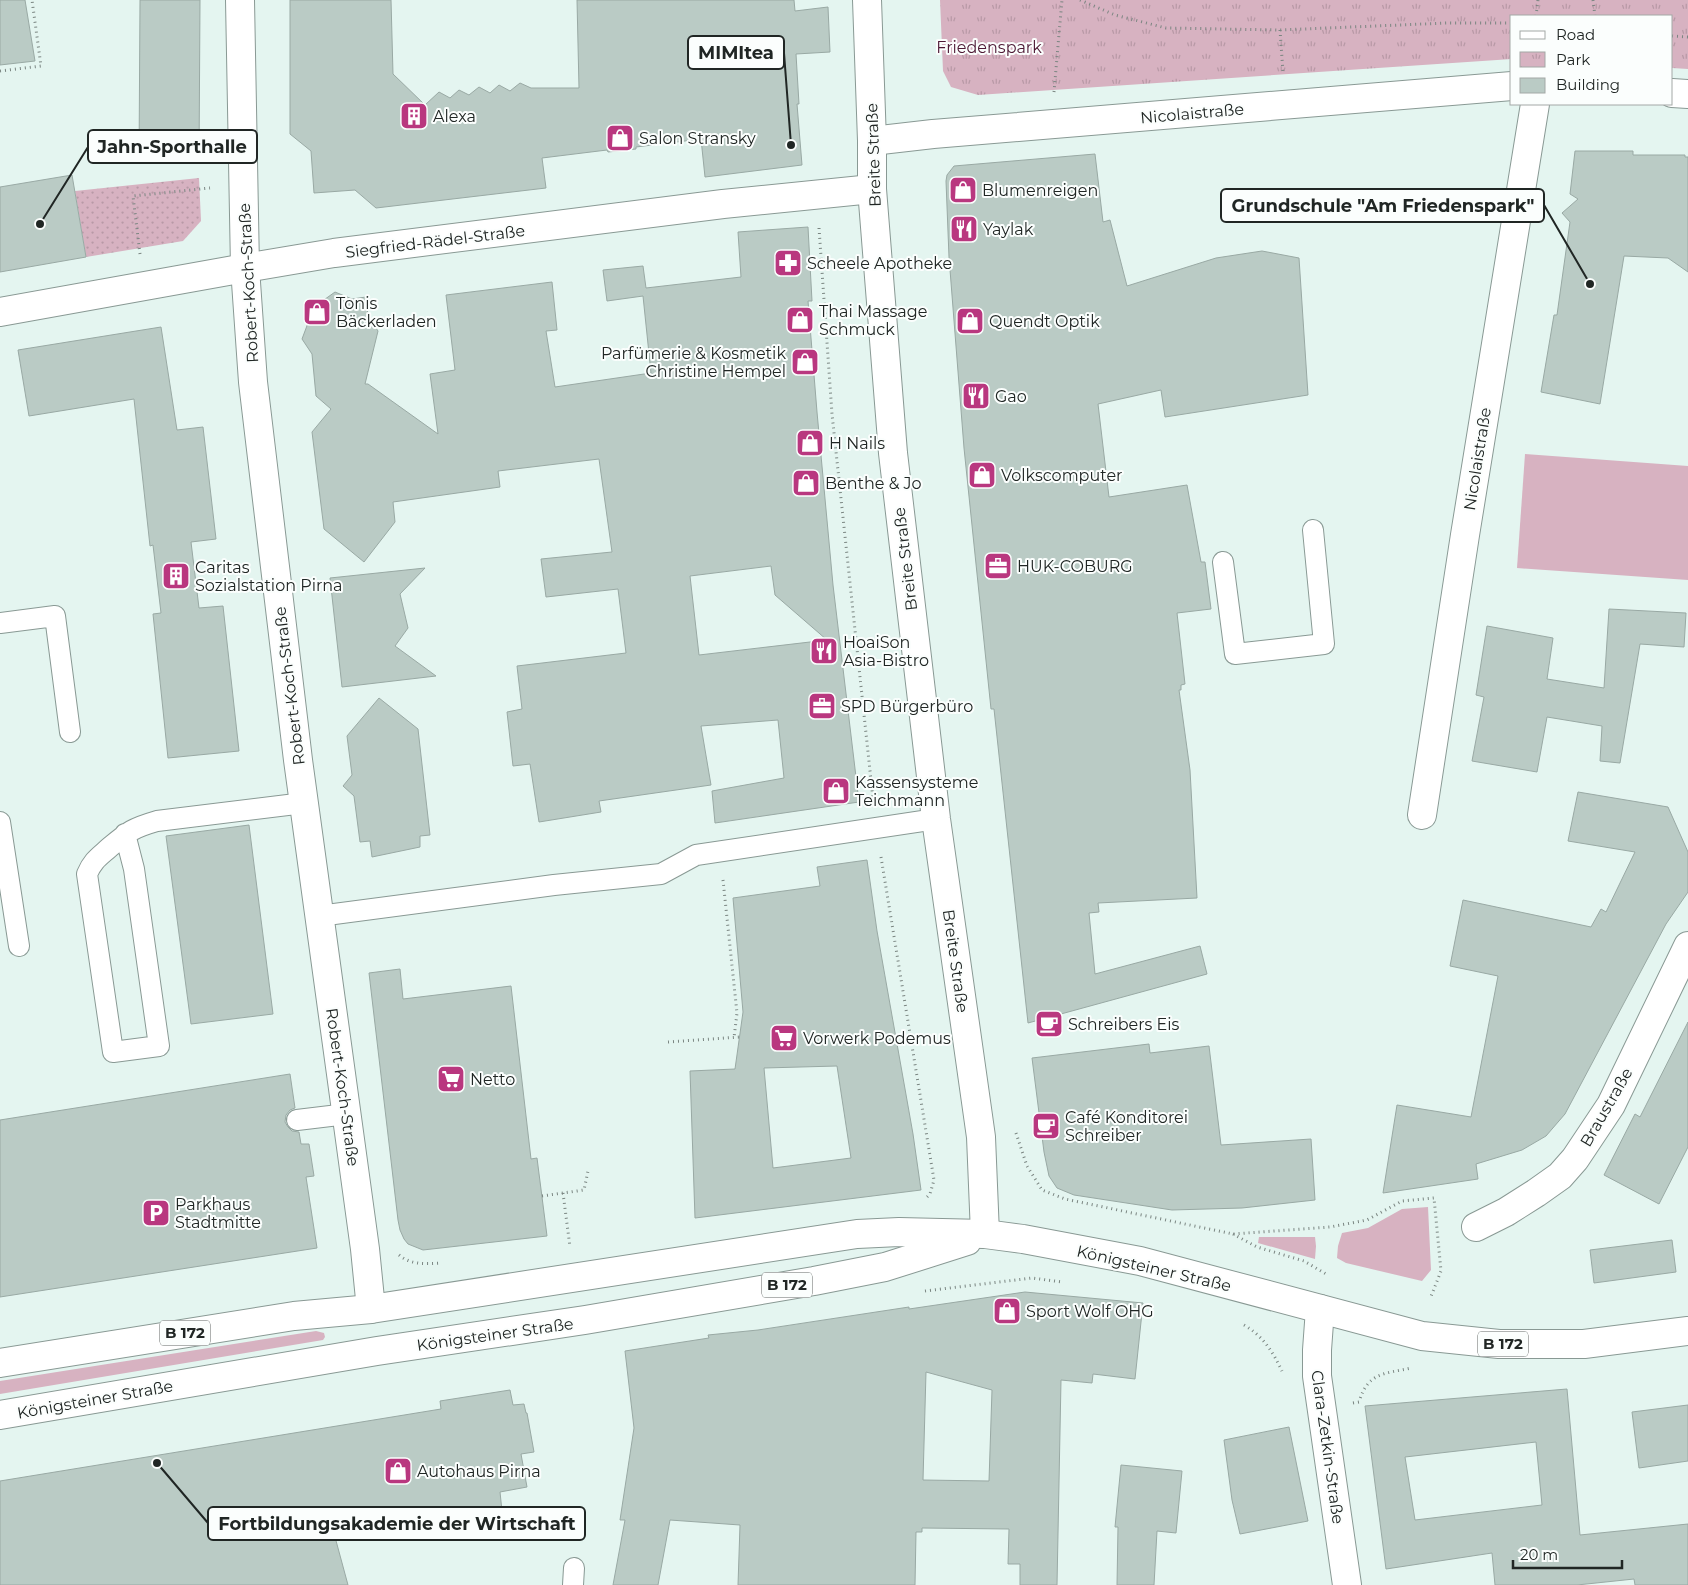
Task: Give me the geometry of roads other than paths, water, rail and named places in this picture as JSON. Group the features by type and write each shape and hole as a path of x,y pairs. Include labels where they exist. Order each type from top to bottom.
{"street":[{"name":"Robert-Koch-Straße","path":"240,0 245,268 253,382 304,803 365,1249 377,1351"},
{"name":"Breite Straße","path":"867,0 872,189 893,453 936,819 981,1137 985,1234"},
{"name":"Nicolaistraße","path":"872,141 933,134 1510,86"},
{"path":"1673,93 1688,94"},
{"name":"Nicolaistraße","path":"1422,815 1467,518 1535,105"},
{"name":"Siegfried-Rädel-Straße","path":"0,312 334,254 817,194 872,189"},
{"name":"Braustraße","path":"1476,1227 1506,1212 1536,1193 1560,1176 1575,1159 1611,1106 1688,946"},
{"name":"Königsteiner Straße","path":"0,1363 294,1316 371,1308 857,1234 900,1232 985,1234 1023,1239 1140,1261 1320,1309"},
{"name":"Königsteiner Straße","path":"0,1415 377,1351 585,1320 858,1272 904,1262 985,1234"},
{"name":"B 172","path":"1320,1309 1422,1336 1499,1344 1584,1344 1688,1331"},
{"name":"Clara-Zetkin-Straße","path":"1320,1309 1317,1350 1318,1384 1347,1585"}],"lane":[{"path":"1223,562 1234,654 1324,644 1313,530"},
{"path":"0,623 56,616 70,732"},
{"path":"125,834 134,869 159,1046 112,1052 87,874 92,862 125,834 138,827 157,821 304,803"},
{"path":"320,916 554,885 661,874 696,855 936,819"},
{"path":"0,822 19,946"},
{"path":"297,1120 347,1114"}],"place":[{"name":"Alexa","path":"414,116"},
{"name":"Salon Stransky","path":"620,138"},
{"name":"MIMItea","path":"791,145"},
{"name":"Blumenreigen","path":"963,190"},
{"name":"Jahn-Sporthalle","path":"40,224"},
{"name":"Yaylak","path":"964,229"},
{"name":"Scheele Apotheke","path":"788,263"},
{"name":"Grundschule \"Am Friedenspark\"","path":"1590,284"},
{"name":"Tonis Bäckerladen","path":"317,312"},
{"name":"Thai Massage Schmuck","path":"800,320"},
{"name":"Quendt Optik","path":"970,321"},
{"name":"Parfümerie & Kosmetik Christine Hempel","path":"805,362"},
{"name":"Gao","path":"976,396"},
{"name":"H Nails","path":"810,443"},
{"name":"Volkscomputer","path":"982,475"},
{"name":"Benthe & Jo","path":"806,483"},
{"name":"HUK-COBURG","path":"998,566"},
{"name":"Caritas Sozialstation Pirna","path":"176,576"},
{"name":"HoaiSon Asia-Bistro","path":"824,651"},
{"name":"SPD Bürgerbüro","path":"822,706"},
{"name":"Kassensysteme Teichmann","path":"836,791"},
{"name":"Schreibers Eis","path":"1049,1024"},
{"name":"Vorwerk Podemus","path":"784,1038"},
{"name":"Netto","path":"451,1079"},
{"name":"Café Konditorei Schreiber","path":"1046,1126"},
{"name":"Parkhaus Stadtmitte","path":"156,1213"},
{"name":"Sport Wolf OHG","path":"1007,1311"},
{"name":"Fortbildungsakademie der Wirtschaft","path":"157,1463"},
{"name":"Autohaus Pirna","path":"398,1471"}],"park label":[{"name":"Friedenspark","path":"989,47"}]}
